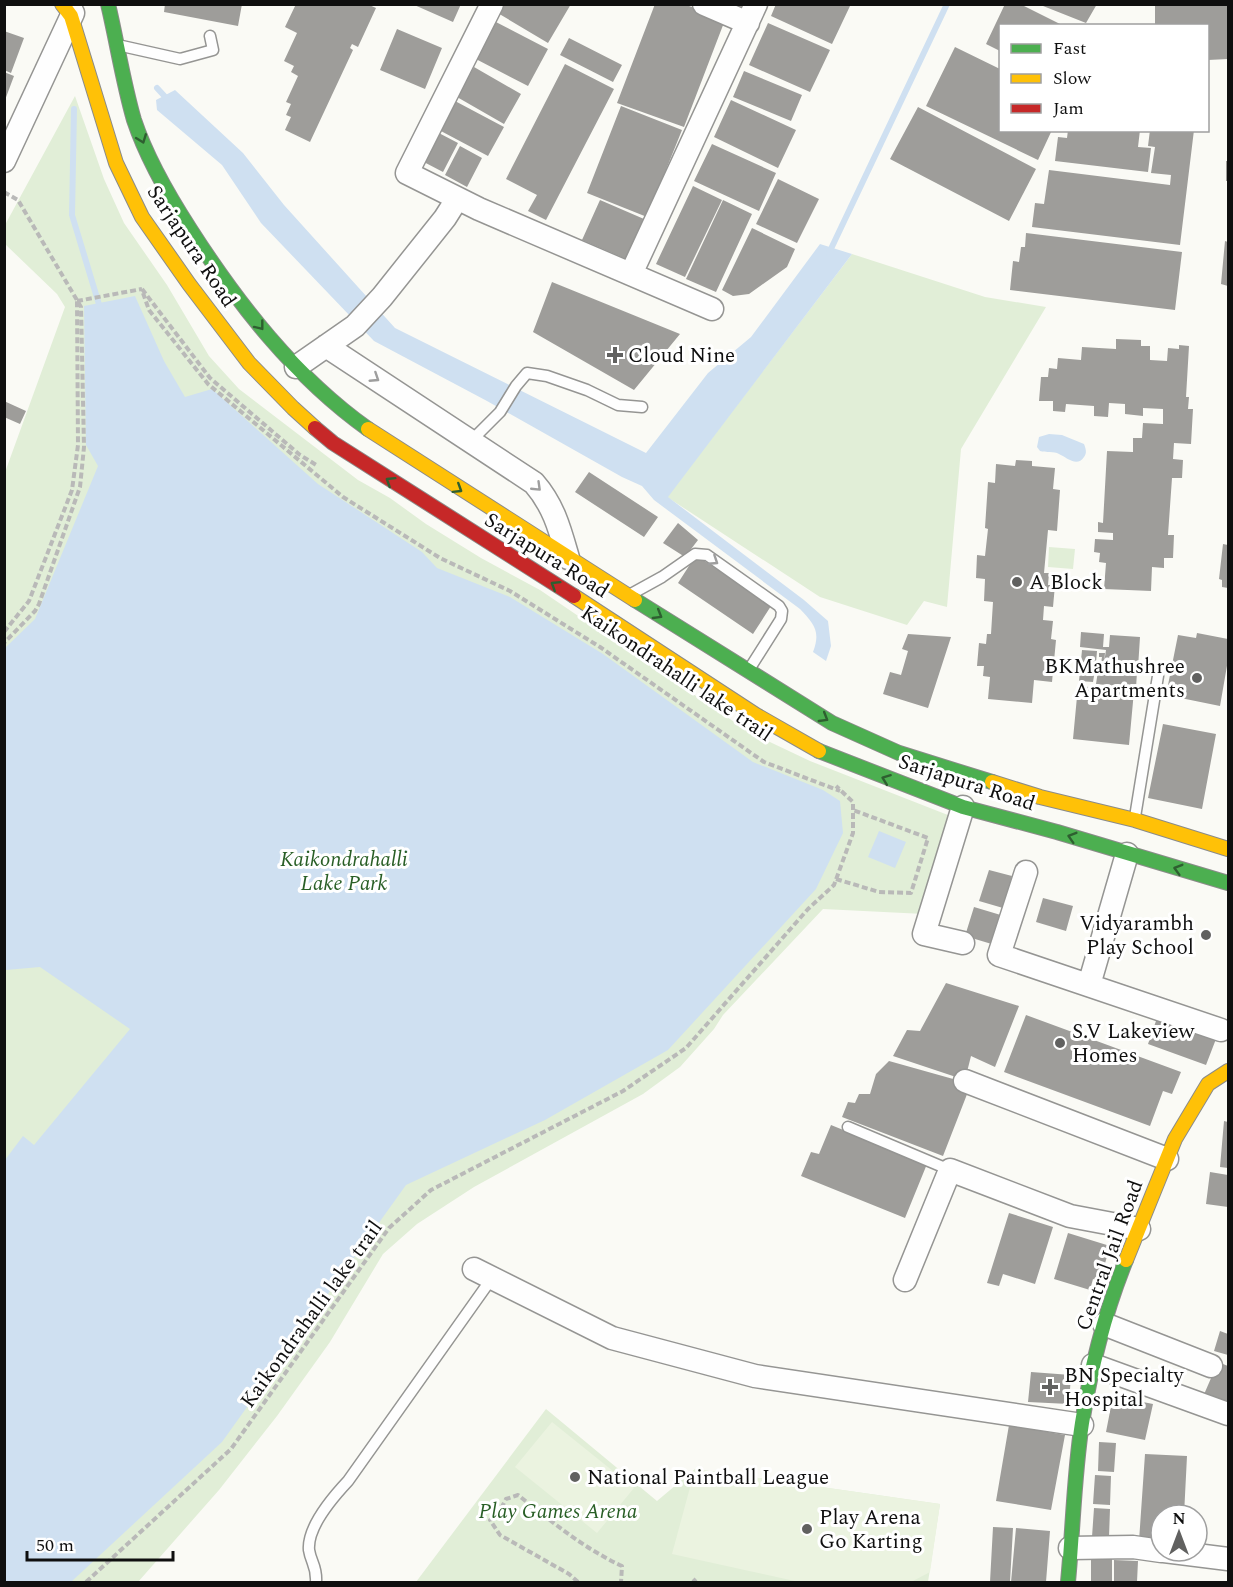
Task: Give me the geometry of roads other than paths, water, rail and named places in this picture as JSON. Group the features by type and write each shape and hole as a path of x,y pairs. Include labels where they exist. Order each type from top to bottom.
{"main road":[{"name":"Sarjapura Road","path":"108,4 134,119 147,153 174,204 215,268 270,339 297,368 343,410 384,440 568,558 832,723 899,753 1040,797 1135,820 1228,849"},
{"name":"Sarjapura Road","path":"71,8 116,163 142,217 249,363 293,408 333,443 756,715 817,750 963,807 1057,832 1228,883"},
{"name":"Central Jail Road","path":"1068,1582 1082,1425 1093,1365 1111,1298 1175,1139 1208,1084 1228,1071"}],"street":[{"path":"492,4 407,173 457,199 712,309"},
{"path":"631,274 752,14 704,4"},
{"path":"4,161 71,8"},
{"path":"297,368 355,326 382,297 457,199"},
{"path":"326,346 534,483 546,497 558,522 568,558"},
{"path":"963,807 924,934 963,943"},
{"path":"1089,985 1128,854"},
{"path":"1026,872 999,955 1221,1030"},
{"path":"965,1081 1167,1159"},
{"path":"905,1280 950,1170 1070,1216 1139,1229"},
{"path":"483,1274 612,1338 755,1376 1082,1425"},
{"path":"1104,1324 1211,1366"},
{"path":"1093,1365 1228,1414"},
{"path":"1070,1548 1133,1547 1149,1549"},
{"path":"1209,1556 1228,1558"}],"lane":[{"path":"117,45 180,59 213,50 210,36"},
{"path":"471,441 500,412 527,373 547,376 587,390 618,405 642,407"},
{"path":"628,596 662,577 695,554 707,555 779,606 782,611 781,619 748,671"},
{"path":"1135,820 1158,676"},
{"path":"848,1127 950,1170"},
{"path":"316,1582 317,1570 309,1550 315,1526 327,1504 348,1481 483,1274"}],"water":[{"path":"175,90 243,153 284,205 395,328 646,453 708,373 751,337 820,244 852,254 668,497 804,600 828,621 831,646 826,661 813,652 816,639 815,628 800,609 654,500 642,486 374,341 261,223 222,165 157,110 156,100"},
{"name":"Kaikondrahalli Lake Park","path":"135,296 164,361 185,397 212,389 318,484 422,552 437,568 510,597 603,654 753,762 823,790 840,801 843,833 816,889 668,1050 545,1120 406,1185 222,1442 71,1582 5,1582 5,1160 23,1136 34,1145 130,1029 40,967 6,970 5,980 5,648 35,619 98,466 86,445 84,306"},
{"path":"1049,434 1062,435 1084,444 1085,455 1081,460 1075,462 1057,453 1040,451 1037,447 1039,437"},
{"path":"879,831 906,842 895,868 868,857"}],"waterway":[{"path":"829,253 947,4"},
{"path":"157,88 169,101"},
{"path":"74,109 72,215 101,311"}],"place":[{"name":"Cloud Nine","path":"615,355"},
{"name":"A Block","path":"1017,582"},
{"name":"BKMathushree Apartments","path":"1197,678"},
{"name":"Vidyarambh Play School","path":"1206,935"},
{"name":"S.V Lakeview Homes","path":"1060,1043"},
{"name":"BN Specialty Hospital","path":"1050,1387"},
{"name":"National Paintball League","path":"575,1477"},
{"name":"Play Arena Go Karting","path":"807,1529"}],"park label":[{"name":"Play Games Arena","path":"558,1511"}]}
